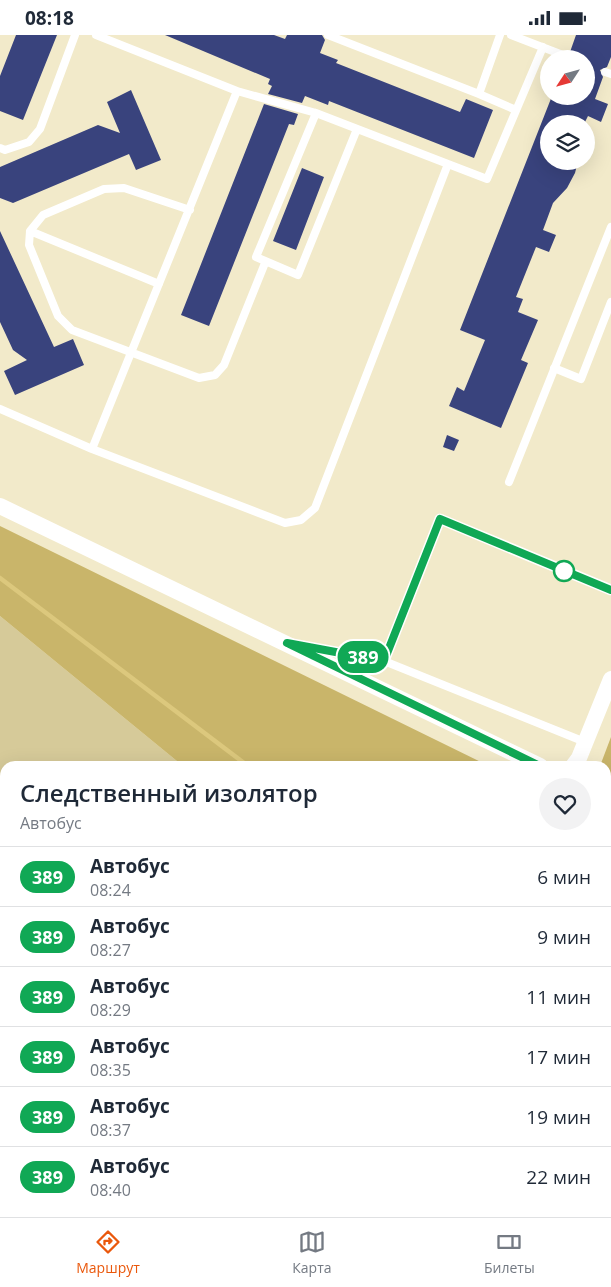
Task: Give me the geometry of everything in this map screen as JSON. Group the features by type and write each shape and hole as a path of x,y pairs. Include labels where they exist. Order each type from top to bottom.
{"street":[{"path":"0,506 530,761"},
{"path":"577,761 611,679"}],"lane":[{"path":"0,148 5,150 29,142 40,129 76,35"},
{"path":"96,35 237,91 316,113 487,179 543,47"},
{"path":"328,35 516,110"},
{"path":"350,43 353,35"},
{"path":"478,94 500,35"},
{"path":"511,35 550,50"},
{"path":"92,449 237,91"},
{"path":"316,113 256,257 266,263 298,275 357,129"},
{"path":"0,409 92,449 284,523 301,520 315,507 448,164"},
{"path":"190,210 124,188 104,189 43,215 30,231 29,245 58,316 72,330 132,353 199,378 215,375 224,365 266,263"},
{"path":"509,481 611,229"},
{"path":"30,231 159,284"},
{"path":"554,368 580,379 611,302"},
{"path":"384,661 440,519 611,590"},
{"path":"287,643 384,661 585,742"}],"shaded area":[{"path":"0,526 479,761 177,761 0,616"},
{"path":"0,616 177,761 0,761"},
{"path":"611,737 611,761 602,761"}],"building":[{"path":"16,35 57,35 23,120 0,111 0,76"},
{"path":"165,35 274,35 285,39 287,35 322,35 325,40 320,53 338,60 336,63 460,112 466,99 493,110 474,158 329,101 328,105 305,96 302,103 268,94 272,86 268,84 270,79"},
{"path":"576,35 611,35 611,57 607,67 600,70 603,77 595,99 595,50 571,50"},
{"path":"131,90 161,160 136,170 129,154 13,203 0,198 0,167 98,125 120,133 107,102"},
{"path":"595,99 608,104 601,122 595,119 595,115 545,115 548,105 595,105"},
{"path":"264,104 298,114 294,125 289,124 209,326 181,315"},
{"path":"540,127 540,170 576,170 567,188 553,203 543,230 556,235 549,252 536,247 516,297 523,299 518,312 538,320 521,360 528,363 501,428 449,406 457,387 464,391 485,340 460,330"},
{"path":"302,168 324,177 296,250 273,241"},
{"path":"0,231 54,347 73,339 84,365 15,395 4,371 27,360 13,350 0,322"},
{"path":"447,435 459,440 454,451 443,447"}],"waterway":[{"path":"0,578 241,761"}],"bus line":[{"name":"389","path":"528,761 287,643 384,661 440,519 611,590"}]}
